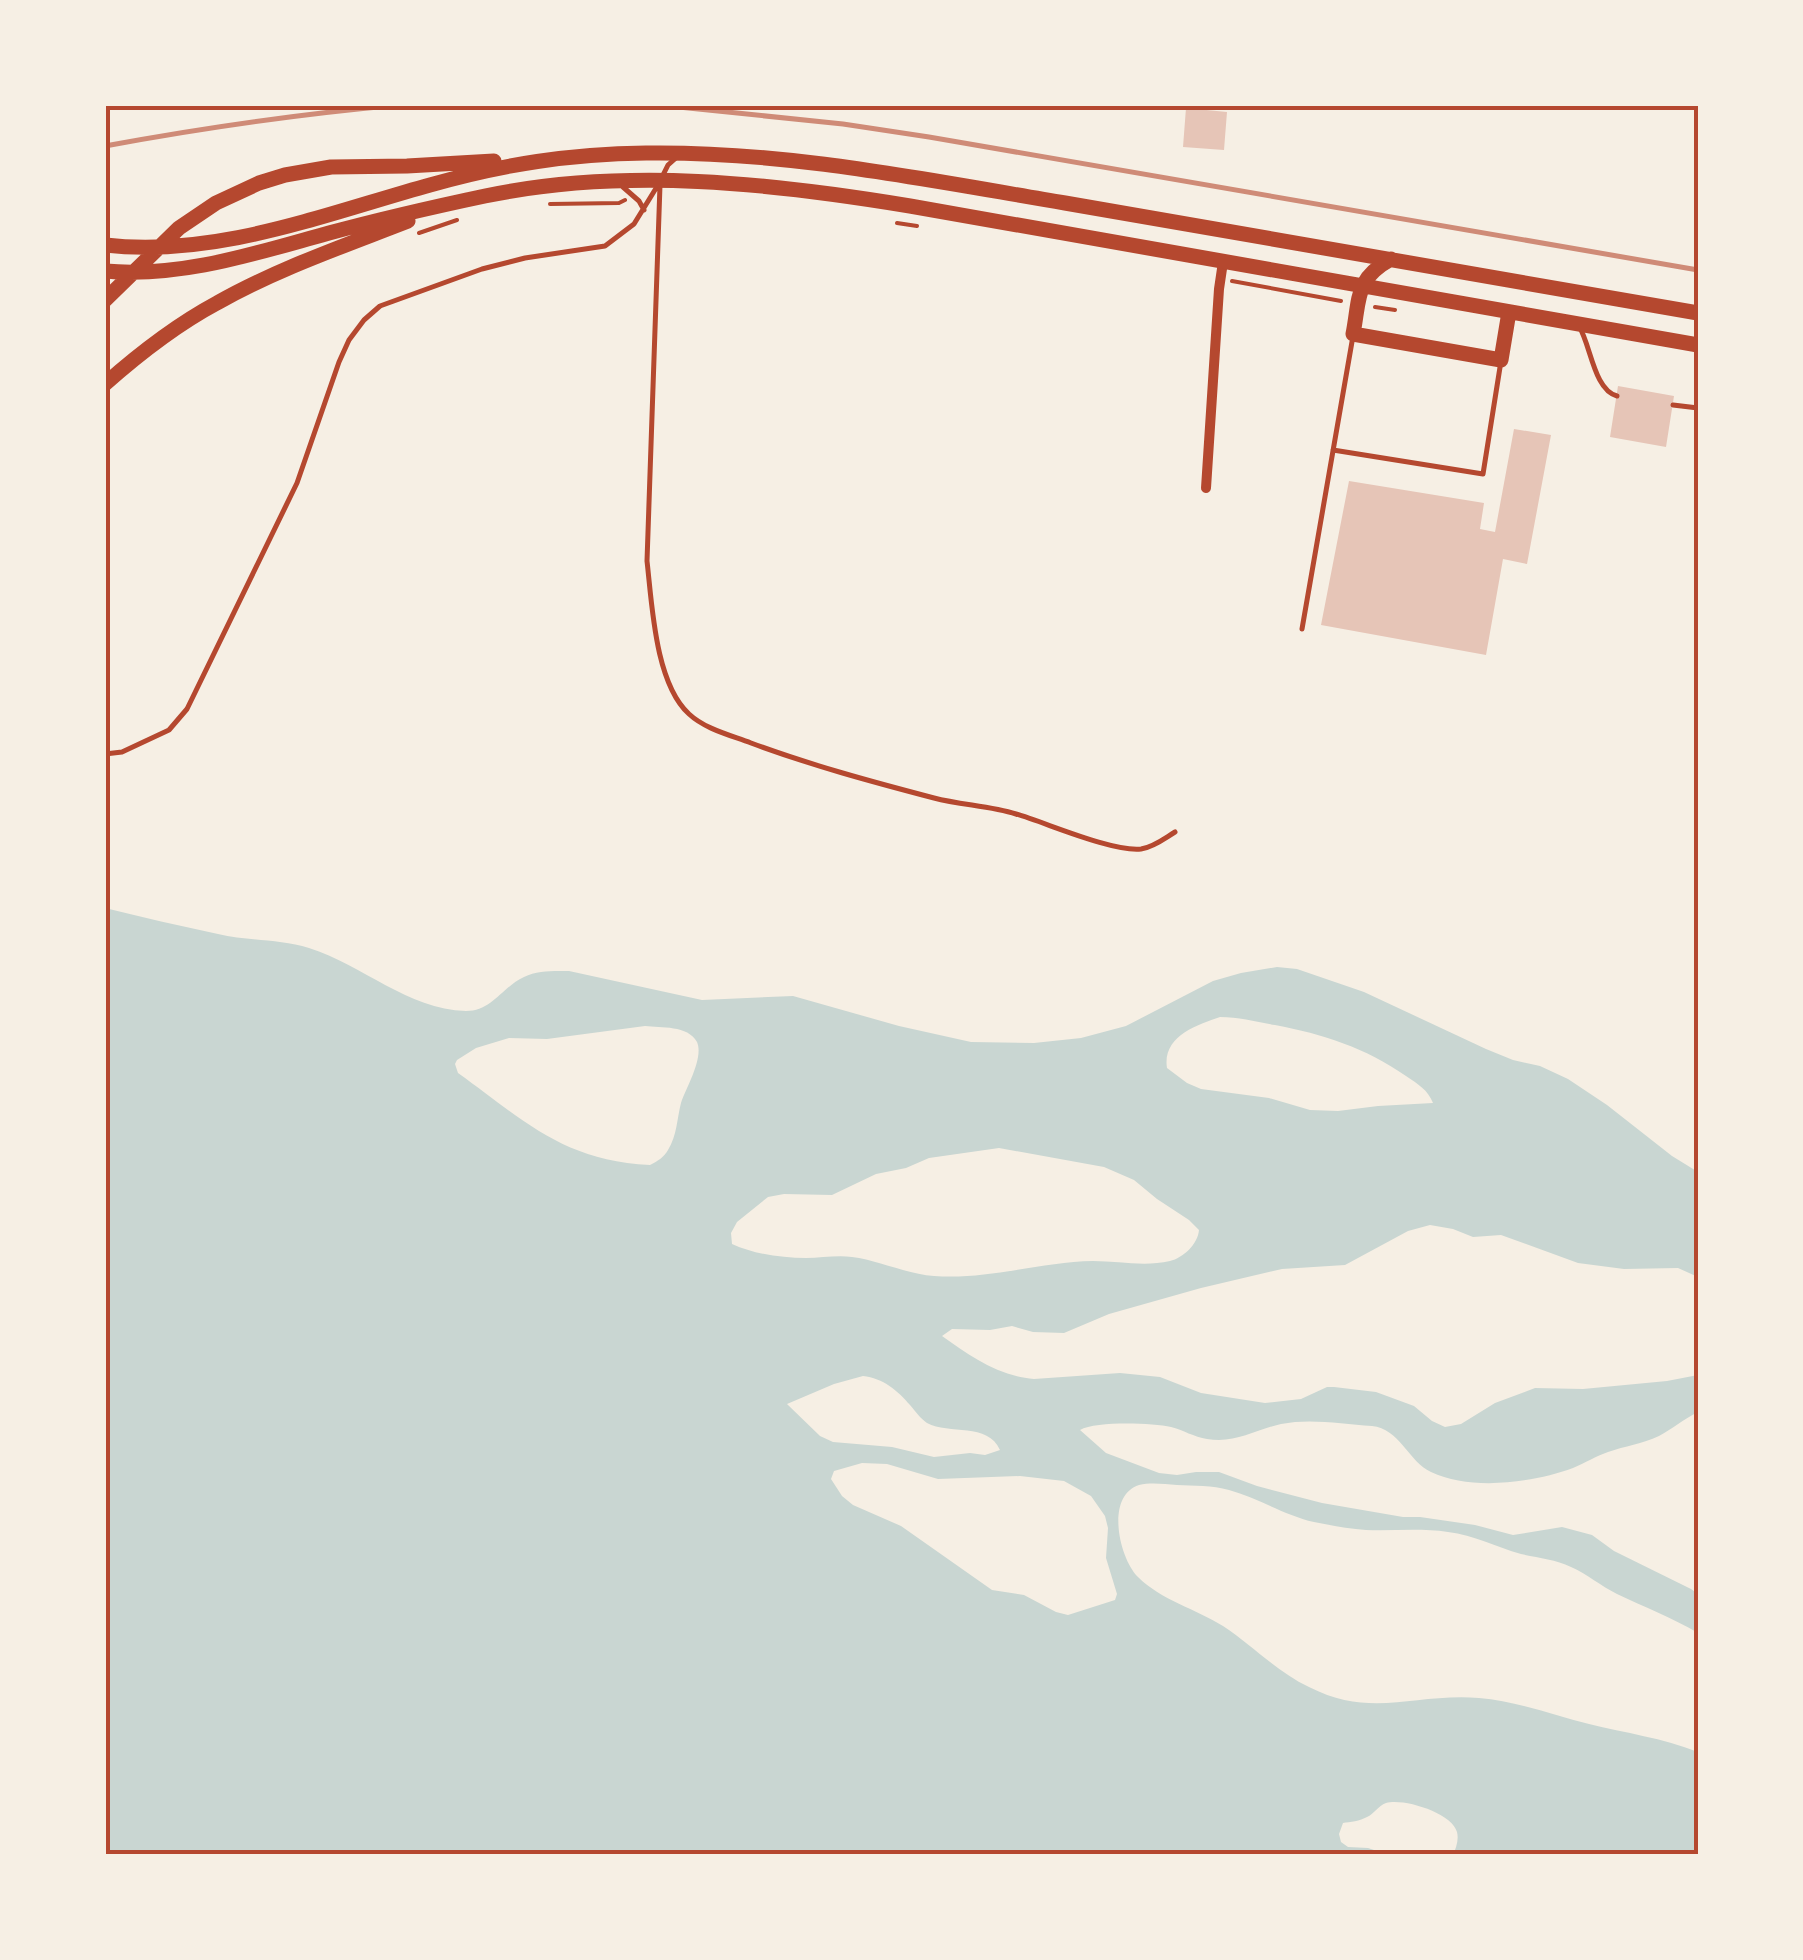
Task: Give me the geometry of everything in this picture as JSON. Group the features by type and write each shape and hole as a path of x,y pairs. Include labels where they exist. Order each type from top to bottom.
{"main road":[{"path":"105,300 165,239 192,218 230,196 272,179 332,167 684,152 861,169 1698,312"},
{"path":"105,245 176,247 256,233 472,174 563,156"},
{"path":"105,271 146,272 208,265 363,224 530,188 616,182 730,183 864,199 1698,346"},
{"path":"105,384 158,340 219,302 274,274 449,204"},
{"path":"1391,258 1368,275 1362,286 1353,334 1501,360 1508,312"}],"street":[{"path":"1206,488 1223,262"}],"lane":[{"path":"105,754 122,752 169,730 187,709 298,483 338,362 364,320 380,306 482,269 605,246 634,224 668,165 684,152"},
{"path":"616,182 644,210"},
{"path":"660,182 648,561 662,660 679,702 690,715 710,727 773,751 937,799 1012,812 1114,846 1140,849 1175,832"},
{"path":"1578,324 1601,384 1617,396"},
{"path":"1302,629 1353,334"},
{"path":"1333,450 1483,474 1501,360"},
{"path":"1673,405 1698,408"}],"path":[{"path":"544,204 619,203 636,198"},
{"path":"406,238 468,216"},
{"path":"890,221 925,227"},
{"path":"1220,279 1395,310"}],"shaded area":[{"path":"105,908 229,936 309,948 405,995 445,1008 475,1010 529,975 569,971 702,1000 793,996 971,1042 1034,1043 1081,1038 1126,1026 1213,981 1277,967 1297,969 1364,992 1486,1049 1568,1079 1698,1172 1698,1277 1678,1268 1624,1269 1578,1263 1501,1235 1473,1237 1430,1225 1408,1231 1345,1265 1282,1269 1201,1288 1109,1314 1064,1333 1033,1332 1012,1326 952,1329 942,1336 985,1364 1021,1377 1120,1373 1160,1377 1201,1393 1265,1403 1301,1399 1334,1387 1376,1392 1414,1406 1445,1427 1461,1424 1495,1403 1535,1388 1583,1389 1698,1375 1698,1412 1659,1436 1557,1473 1502,1483 1464,1481 1431,1472 1390,1433 1372,1426 1292,1422 1217,1440 1151,1425 1111,1424 1080,1430 1106,1453 1159,1473 1219,1472 1322,1503 1475,1525 1513,1535 1562,1527 1592,1535 1614,1551 1691,1589 1698,1594 1698,1633 1565,1564 1458,1534 1366,1530 1314,1522 1229,1490 1153,1483 1128,1491 1119,1514 1125,1556 1138,1577 1168,1598 1223,1626 1309,1687 1353,1702 1456,1697 1493,1700 1698,1752 1698,1855 1453,1855 1457,1832 1453,1825 1437,1813 1394,1802 1383,1804 1364,1818 1343,1823 1339,1834 1348,1847 1389,1855 105,1855","holes":["1220,1017 1344,1043 1410,1079 1433,1103 1310,1110 1269,1098 1201,1089 1167,1068 1170,1048 1191,1028","645,1026 674,1028 693,1037 699,1049 696,1064 673,1139 663,1157 650,1165 619,1162 568,1146 504,1107 458,1073 455,1064 476,1048 509,1038 547,1039","999,1148 1104,1167 1134,1180 1189,1220 1199,1230 1198,1235 1185,1254 1160,1263 1073,1262 954,1277 924,1275 852,1257 777,1256 732,1244 731,1233 737,1222 768,1197 832,1195 876,1174 929,1158","870,1377 895,1390 927,1423 977,1432 994,1441 1000,1450 985,1455 934,1457 892,1447 833,1442 820,1436 787,1404 834,1384","862,1463 887,1464 938,1479 1020,1476 1064,1481 1091,1496 1105,1516 1106,1558 1117,1594 1115,1600 1068,1615 1024,1595 992,1590 901,1526 853,1505 831,1479 834,1471"]}],"building":[{"path":"1186,108 1227,112 1224,150 1183,147"},
{"path":"1618,386 1674,396 1666,447 1610,437"},
{"path":"1514,429 1551,435 1527,564 1503,559 1486,655 1321,625 1349,481 1484,503 1480,529 1495,532"}],"railway":[{"path":"105,146 251,122 399,105"},
{"path":"659,105 929,137 1698,270"}]}
